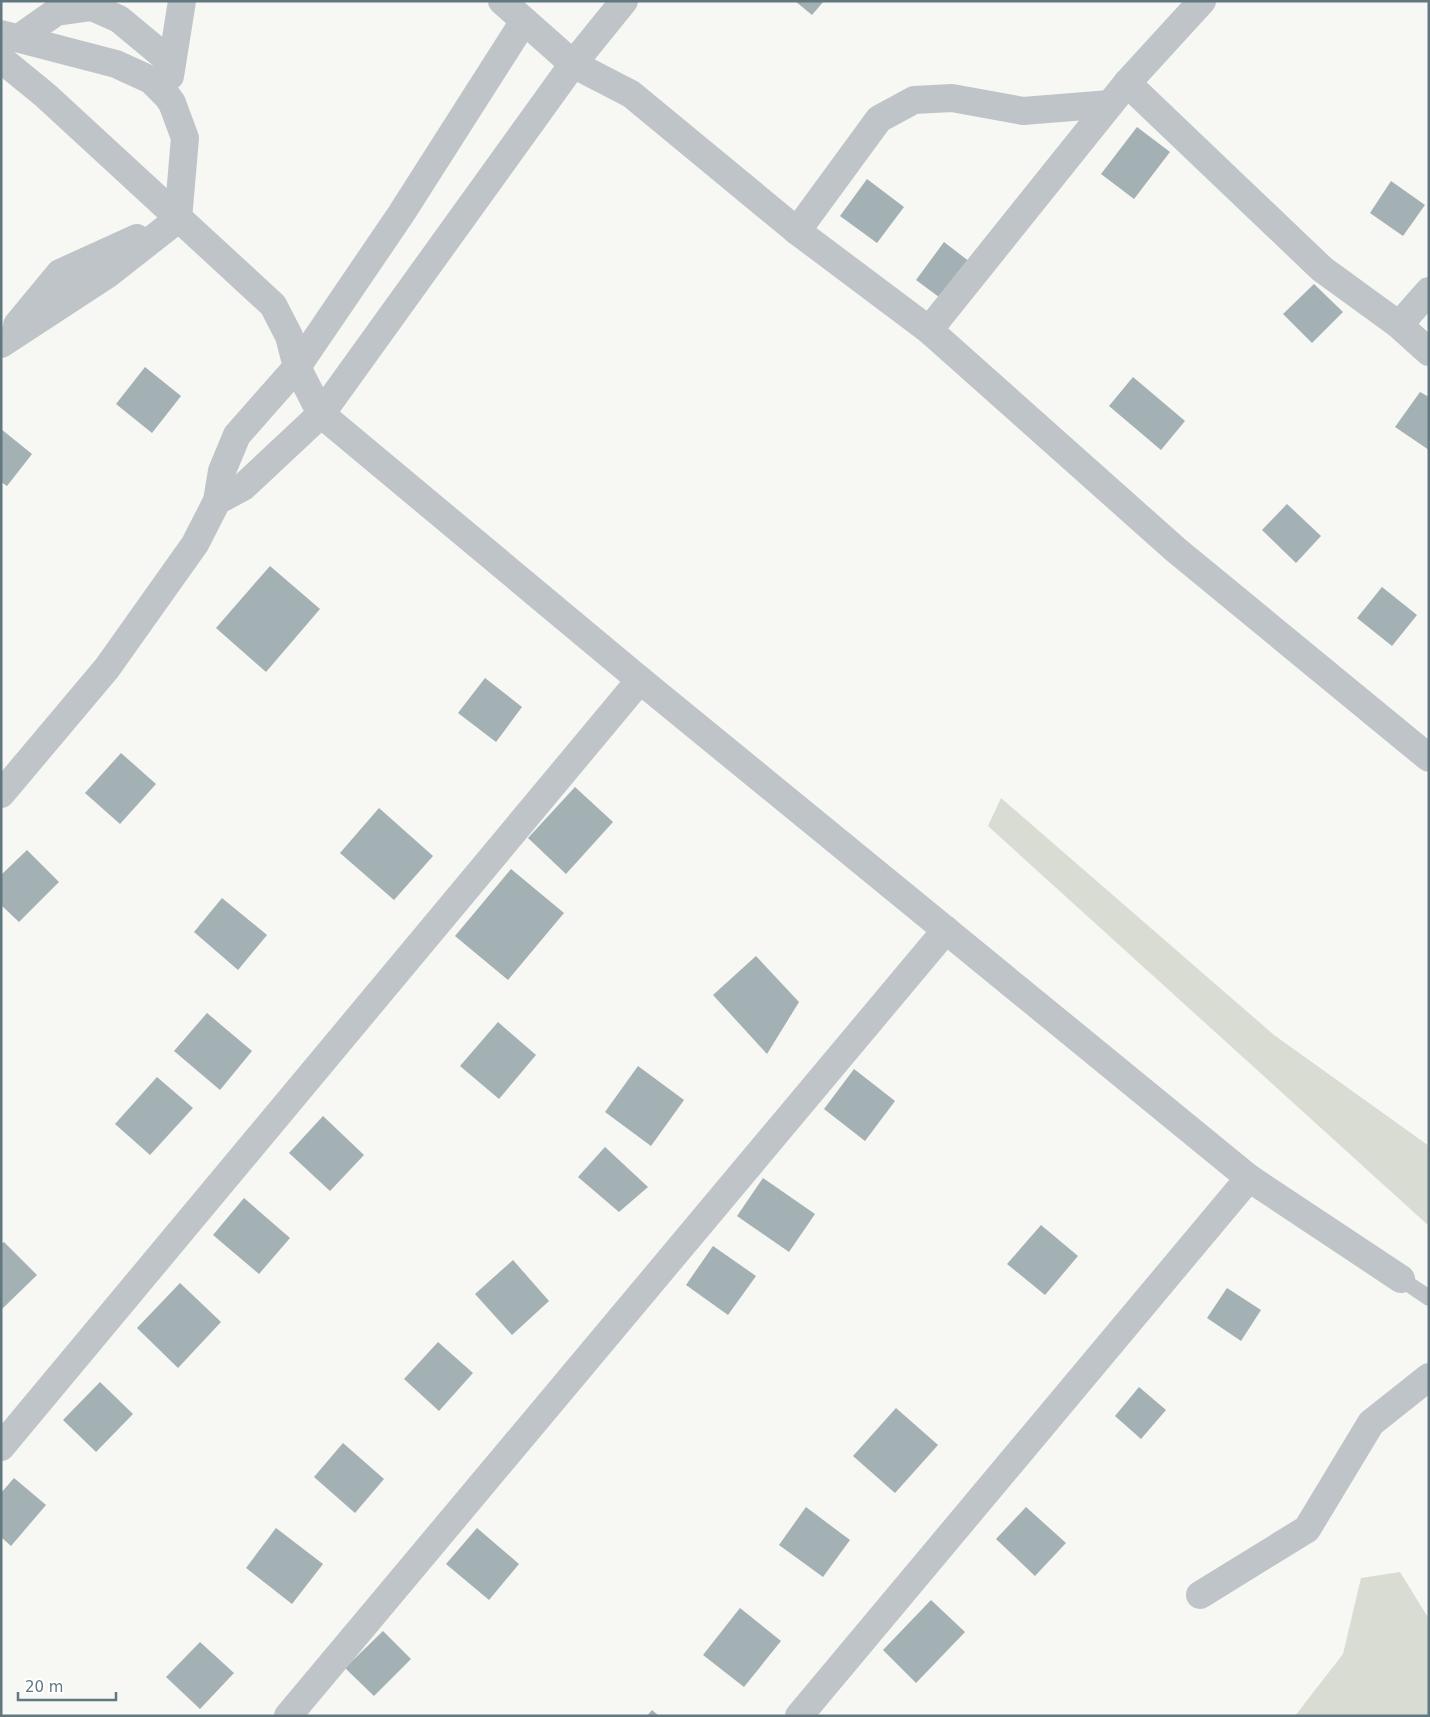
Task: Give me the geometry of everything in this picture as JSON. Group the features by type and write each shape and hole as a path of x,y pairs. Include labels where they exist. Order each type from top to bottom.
{"street":[{"path":"167,96 182,1"},
{"path":"502,1 573,64 631,94 797,230 929,330 1176,550 1429,758"},
{"path":"217,501 243,487 321,414 573,64 624,1"},
{"path":"929,330 1127,83 1202,1"},
{"path":"10,36 56,12 92,7 119,18 172,63"},
{"path":"1,794 107,668 195,544 217,501 222,471 237,435 297,367 400,214 524,21"},
{"path":"10,36 116,64 150,80 167,96 172,103 185,138 178,218"},
{"path":"1,59 44,95 273,305 290,336 297,367 321,414 640,680 1249,1178 1401,1279"},
{"path":"1127,83 1322,269 1400,326 1429,352"},
{"path":"797,230 879,119 914,100 952,98 1023,111 1110,104"},
{"path":"1,344 60,273 178,218"},
{"path":"1400,326 1429,291"},
{"path":"1,1447 640,680"},
{"path":"288,1716 946,930"},
{"path":"799,1716 1249,1178"},
{"path":"1200,1594 1307,1529 1371,1423 1429,1377"}],"lane":[{"path":"1401,1279 1429,1298"}],"shaded area":[{"path":"1001,798 1274,1035 1429,1146 1429,1226 988,826"},
{"path":"1400,1572 1429,1619 1429,1716 1295,1716 1343,1654 1361,1578"}],"building":[{"path":"795,1 824,1 812,15"},
{"path":"1137,127 1170,152 1134,199 1101,174"},
{"path":"867,179 904,207 877,243 840,216"},
{"path":"1391,181 1425,205 1403,236 1370,213"},
{"path":"944,242 970,262 943,300 916,280"},
{"path":"1314,284 1343,312 1312,343 1283,314"},
{"path":"145,367 181,396 152,433 116,404"},
{"path":"1133,377 1185,421 1161,450 1109,406"},
{"path":"1420,392 1429,397 1429,450 1395,427"},
{"path":"1,429 32,454 7,486 1,482"},
{"path":"1287,504 1321,536 1296,563 1262,530"},
{"path":"270,566 320,609 266,672 216,628"},
{"path":"1382,587 1417,615 1392,646 1357,618"},
{"path":"485,678 522,707 496,742 458,713"},
{"path":"121,753 156,784 120,824 85,793"},
{"path":"575,787 613,822 566,874 528,838"},
{"path":"379,808 433,856 394,900 340,853"},
{"path":"27,850 59,882 19,922 1,905 1,875"},
{"path":"511,869 564,913 508,980 455,936"},
{"path":"222,898 267,935 238,970 194,932"},
{"path":"756,956 799,1002 767,1054 713,995"},
{"path":"207,1013 252,1051 220,1090 174,1051"},
{"path":"498,1022 536,1055 499,1099 460,1066"},
{"path":"638,1066 684,1100 651,1146 605,1112"},
{"path":"854,1069 895,1101 865,1141 824,1109"},
{"path":"157,1077 193,1108 150,1155 115,1124"},
{"path":"323,1116 364,1155 330,1191 289,1153"},
{"path":"605,1147 648,1187 619,1212 578,1177"},
{"path":"763,1178 815,1214 789,1252 737,1216"},
{"path":"244,1198 290,1238 259,1274 213,1235"},
{"path":"1041,1225 1078,1256 1045,1295 1007,1264"},
{"path":"4,1242 37,1275 1,1310 1,1244"},
{"path":"713,1246 756,1276 728,1315 686,1285"},
{"path":"513,1260 549,1301 512,1335 475,1294"},
{"path":"180,1283 221,1322 178,1368 137,1328"},
{"path":"1227,1288 1261,1310 1241,1341 1207,1318"},
{"path":"438,1342 473,1373 439,1411 404,1379"},
{"path":"100,1382 133,1414 96,1452 63,1420"},
{"path":"1139,1387 1166,1410 1141,1439 1115,1416"},
{"path":"896,1408 938,1445 895,1493 853,1456"},
{"path":"343,1443 384,1479 355,1513 314,1477"},
{"path":"14,1478 46,1505 11,1546 1,1537 1,1493"},
{"path":"806,1507 850,1540 823,1577 779,1545"},
{"path":"1026,1507 1066,1543 1035,1576 996,1539"},
{"path":"276,1528 323,1564 292,1604 246,1568"},
{"path":"477,1528 519,1564 489,1600 446,1564"},
{"path":"931,1600 965,1632 916,1683 883,1650"},
{"path":"740,1608 781,1641 744,1687 703,1655"},
{"path":"383,1631 411,1659 374,1696 345,1668"},
{"path":"200,1642 234,1673 200,1709 166,1677"},
{"path":"652,1710 659,1716 647,1716"}]}
